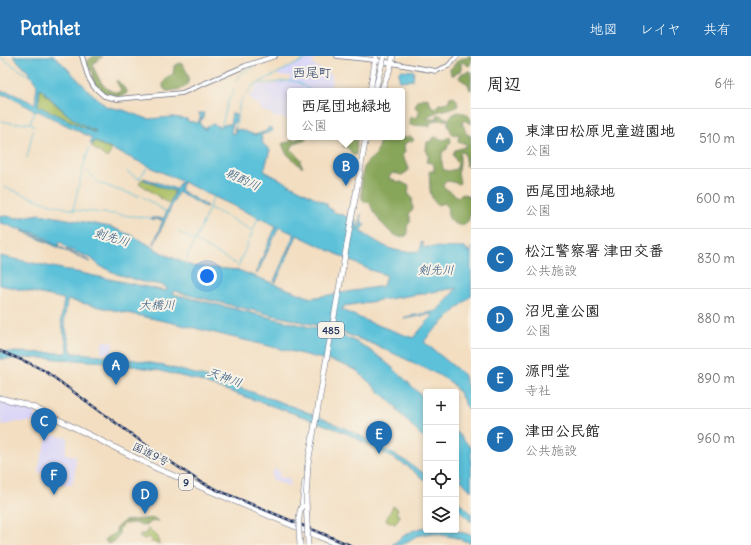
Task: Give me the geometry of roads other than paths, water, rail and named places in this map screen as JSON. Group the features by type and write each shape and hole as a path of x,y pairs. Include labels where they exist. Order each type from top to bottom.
{"highway":[{"path":"376,88 384,56"},
{"path":"382,88 392,63 393,56"},
{"path":"371,88 376,58"},
{"name":"485","path":"303,545 302,506 308,465 365,140"},
{"name":"国道9号","path":"0,398 33,407 158,469 338,545"},
{"path":"308,465 306,498 308,545"},
{"path":"300,545 299,521 300,509 302,506"}],"main road":[{"path":"82,56 88,77 94,87 104,96 117,99 182,93 245,66 275,56"},
{"path":"336,56 376,58 424,70 436,71 448,66 457,56"}],"water":[{"path":"13,56 54,56 107,107 123,110 148,119 173,117 187,119 187,121 198,123 201,116 199,113 204,113 200,124 202,127 205,127 205,130 207,126 214,124 221,128 227,124 230,125 232,113 236,114 231,133 234,134 235,127 235,131 239,129 255,135 267,131 270,127 273,131 261,135 263,144 270,150 264,171 327,204 327,207 334,212 354,219 358,225 357,229 360,227 361,214 362,223 365,224 361,232 376,241 395,250 410,252 420,251 422,242 424,249 426,247 466,248 468,252 470,252 471,247 471,296 429,335 424,342 463,374 471,397 471,415 459,393 459,389 456,389 452,383 437,374 378,346 336,330 180,293 177,291 173,292 173,294 338,334 364,346 386,362 423,397 423,438 397,410 397,408 356,370 339,363 182,325 68,300 67,302 64,321 73,353 124,358 174,368 272,399 332,422 374,443 403,459 423,473 423,479 407,466 348,434 307,418 196,380 157,370 108,362 42,358 0,359 0,352 67,353 68,351 61,320 64,299 0,285 0,256 166,291 167,288 162,285 143,282 117,274 100,266 91,258 68,249 61,242 58,246 90,262 22,231 23,230 57,245 37,234 0,223 0,215 17,218 40,214 111,227 137,238 164,254 192,266 238,270 311,298 383,286 386,275 370,270 297,235 276,282 274,281 294,235 279,227 257,274 257,270 276,226 183,182 180,190 207,206 205,207 178,192 153,245 163,220 151,218 164,218 165,212 167,211 175,191 163,188 143,179 144,178 176,189 181,181 94,141 92,145 90,144 92,138 38,111 34,112 34,110 6,95 0,95 0,91 9,92 35,104 37,85 29,73","holes":["40,88 66,113 87,128 96,131 95,133 38,106","457,288 437,311 405,317 404,319 433,315 413,338 369,322 342,310 344,306"]},
{"path":"401,70 414,71 413,80 399,81 399,72"},
{"path":"459,434 471,448 471,491 460,479 461,476 459,474"},
{"path":"459,503 471,513 471,522 459,510"},
{"path":"423,528 423,533 431,533 416,536 402,545 392,545 408,533"},
{"path":"459,531 471,535 471,543 453,537 431,533 459,533"}],"waterway":[{"path":"0,57 31,77"},
{"path":"247,94 252,86 308,58"},
{"path":"236,82 243,72 257,64"},
{"path":"260,83 295,81 308,88"},
{"path":"221,129 227,104 234,90"},
{"path":"236,127 240,102 245,96"},
{"path":"15,123 30,123 35,112"},
{"path":"0,121 13,123"},
{"path":"30,123 34,126"},
{"path":"27,158 33,130"},
{"path":"73,210 89,148"},
{"path":"127,172 139,179 149,165"},
{"path":"86,170 99,183"},
{"path":"100,183 117,190 140,196"},
{"path":"4,187 41,201 73,210 151,218"},
{"path":"203,223 214,196"},
{"path":"143,197 166,212"},
{"path":"208,207 232,219"},
{"path":"238,267 259,216"},
{"path":"233,220 251,230"},
{"path":"186,260 202,225"},
{"path":"179,232 195,241"},
{"path":"197,242 236,264"}],"railway":[{"path":"0,351 45,371 153,450 199,481 350,545"}],"place":[{"name":"西尾団地緑地","path":"346,186"},
{"name":"東津田松原児童遊園地","path":"116,385"},
{"name":"松江警察署 津田交番","path":"44,441"},
{"name":"源門堂","path":"379,454"},
{"name":"津田公民館","path":"54,495"},
{"name":"沼児童公園","path":"145,514"}],"district":[{"name":"西尾町","path":"312,72"}],"water label":[{"name":"朝酌川","path":"243,179"},
{"name":"剣先川","path":"112,237"},
{"name":"剣先川","path":"436,269"},
{"name":"大橋川","path":"157,304"},
{"name":"天神川","path":"225,377"}]}
